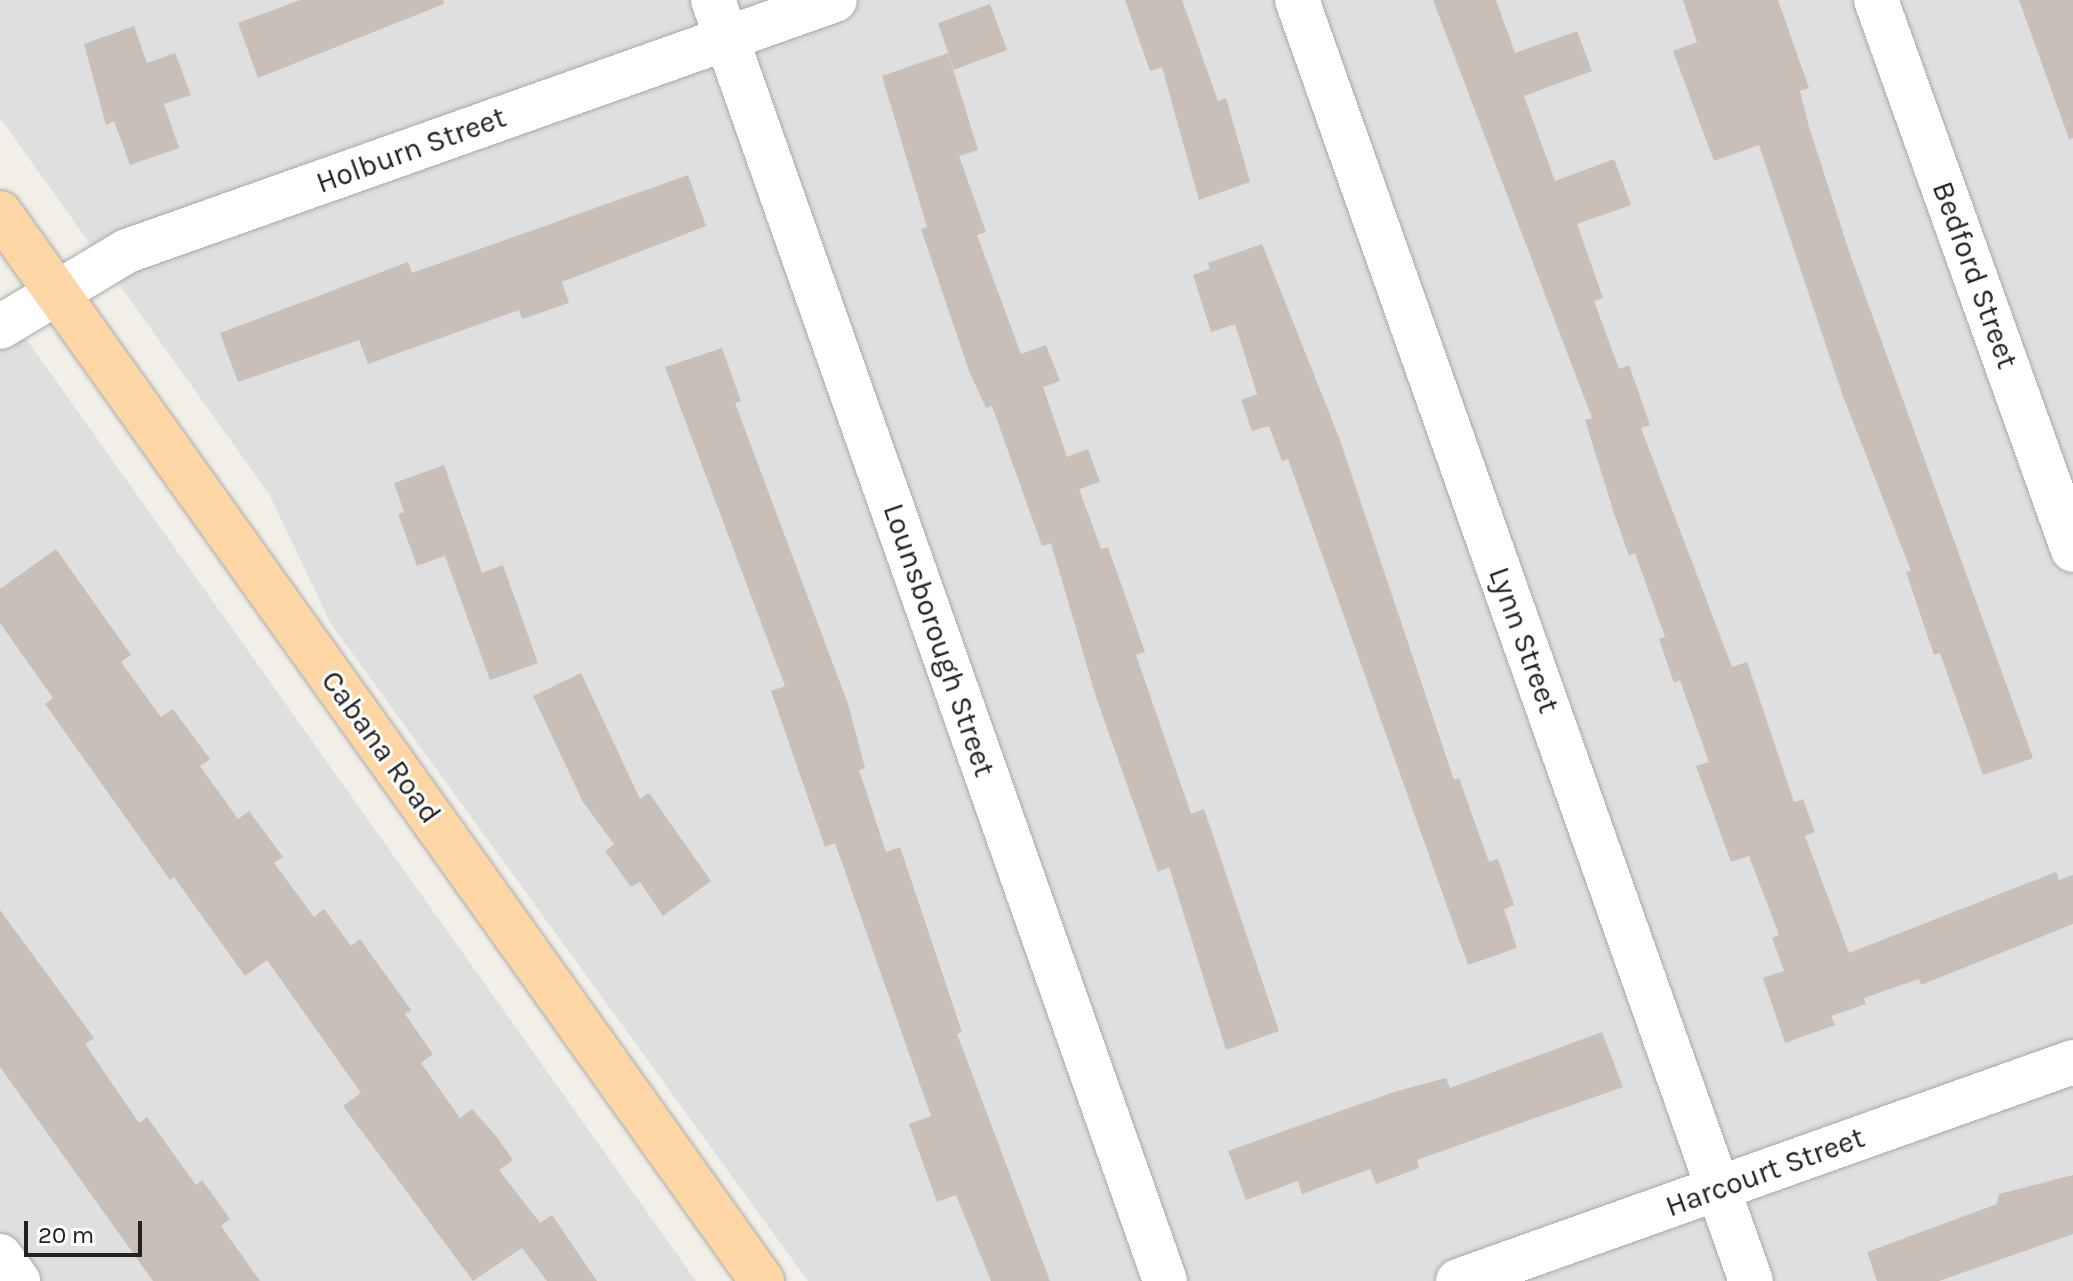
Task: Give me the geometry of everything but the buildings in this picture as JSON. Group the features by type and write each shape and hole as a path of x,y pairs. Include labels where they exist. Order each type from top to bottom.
{"main road":[{"name":"Cabana Road","path":"0,213 762,1281"}],"street":[{"name":"Holburn Street","path":"0,327 54,289 127,251 720,19 835,0"},
{"name":"Lynn Street","path":"1297,0 1751,1281"},
{"name":"Bedford Street","path":"1876,0 2073,550"},
{"name":"Lounsborough Street","path":"720,19 1165,1281"},
{"name":"Harcourt Street","path":"1458,1281 2073,1062"},
{"path":"0,1256 18,1281"}],"shaded area":[{"path":"0,0 2073,0 2073,1281 808,1281 331,624 269,494 0,118"},
{"path":"0,302 696,1281 0,1281"}]}
